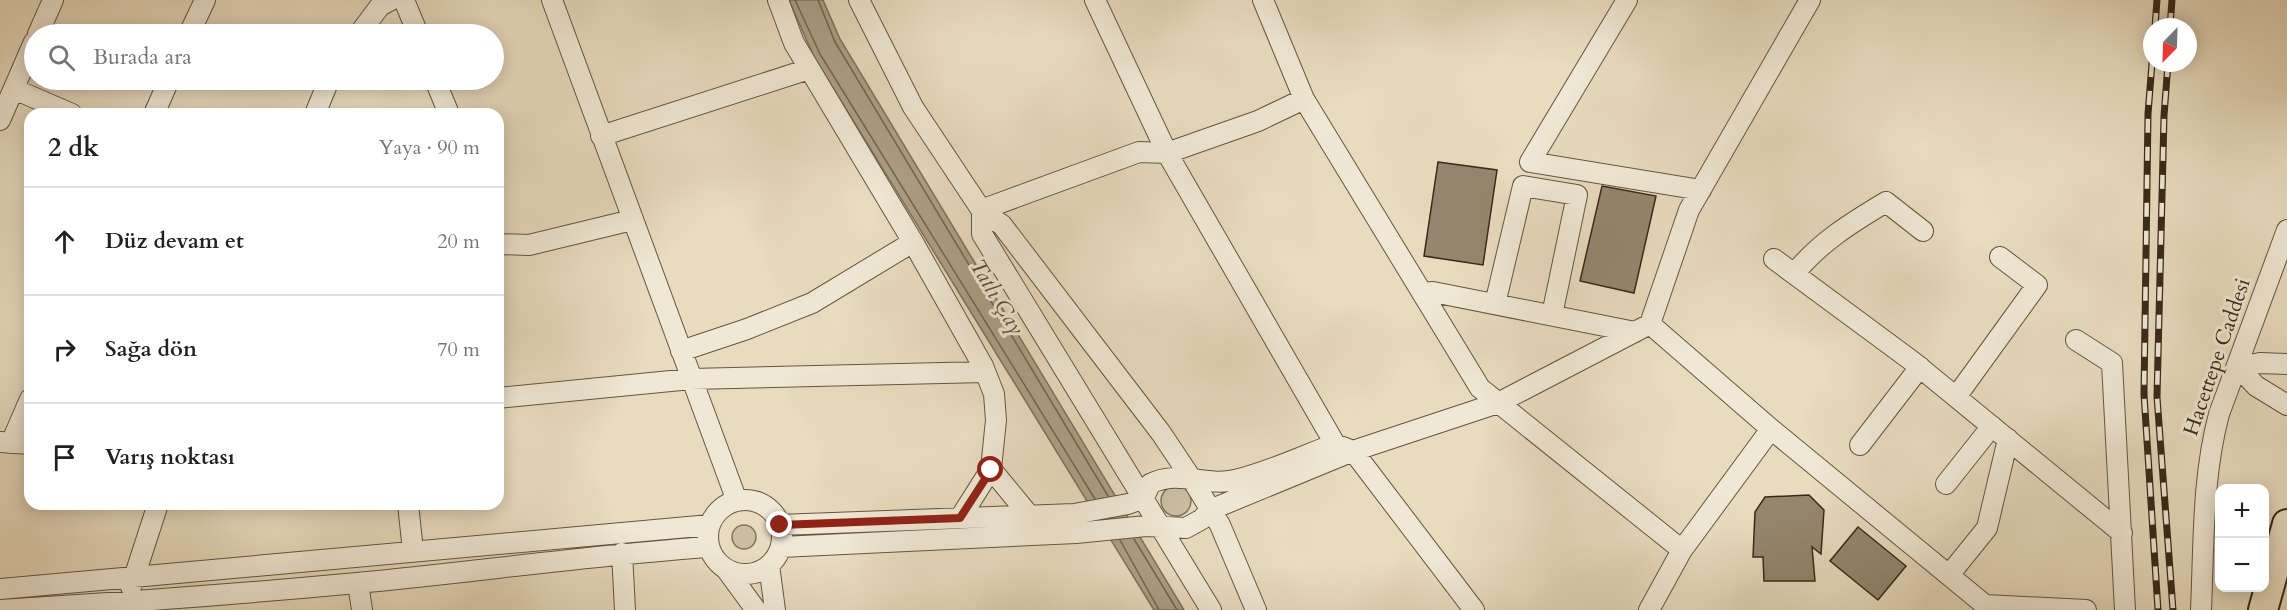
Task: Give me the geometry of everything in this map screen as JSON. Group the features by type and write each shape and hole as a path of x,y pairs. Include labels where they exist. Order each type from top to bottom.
{"highway":[{"path":"2263,610 2287,524"}],"street":[{"path":"42,24 53,0"},
{"path":"194,24 205,0"},
{"path":"366,24 380,6 391,0"},
{"path":"404,0 414,24"},
{"path":"552,0 737,501"},
{"path":"778,0 794,43 913,242 985,372 994,394 996,420 991,470 960,518"},
{"path":"859,0 913,107 981,211 1002,225 1161,433 1193,481 1220,525 1256,610"},
{"path":"1095,0 1167,153 1344,447 1474,610"},
{"path":"1263,0 1304,99 1480,388 1682,550"},
{"path":"1627,0 1530,162 1701,190"},
{"path":"780,525 1087,512 1138,500 1150,484 1171,476 1217,483 1236,480 1498,402 1643,328 1689,210 1810,0"},
{"path":"0,120 24,65"},
{"path":"602,136 809,69"},
{"path":"14,88 59,108"},
{"path":"157,108 165,90"},
{"path":"317,108 325,90"},
{"path":"439,90 447,108"},
{"path":"981,211 1139,152 1167,153 1258,121 1304,99"},
{"path":"1495,304 1523,186 1577,195 1551,315"},
{"path":"1794,274 1811,253 1836,232 1886,202 1923,231"},
{"path":"981,211 982,234 1153,526 1211,610"},
{"path":"504,244 529,245 632,220"},
{"name":"Hacettepe Caddesi","path":"2201,610 2209,462 2219,414 2238,368 2287,230"},
{"path":"681,351 747,329 812,303 913,242"},
{"path":"1956,397 2037,285 2000,257"},
{"path":"1774,259 1920,367 2122,533"},
{"path":"1422,293 1433,292 1551,315 1643,328 1771,429 1948,575 1983,607 2086,610"},
{"path":"2076,340 2112,363 2125,610"},
{"path":"2238,368 2260,363 2287,364"},
{"path":"1860,445 1920,367"},
{"path":"2238,368 2256,386 2287,405"},
{"path":"504,397 691,379 985,372"},
{"path":"14,443 24,416"},
{"path":"1946,484 1992,426"},
{"path":"1649,610 1682,550 1771,429"},
{"path":"1948,575 1987,528 2008,439"},
{"path":"781,547 1153,526 1186,528 1194,525 1210,510 1344,447"},
{"path":"991,470 1029,515"},
{"path":"726,569 749,574 769,565 781,547 780,525 771,512 761,504 737,501 720,510 710,525 709,547 717,561 726,569 756,610"},
{"path":"129,606 134,577 156,510"},
{"path":"409,510 413,551"},
{"path":"0,589 710,525"},
{"path":"0,610 129,606 622,553 709,547"},
{"path":"622,553 625,610"},
{"path":"769,565 775,610"},
{"path":"358,583 362,610"}],"shaded area":[{"path":"1176,486 1187,490 1191,501 1187,512 1176,516 1165,512 1161,501 1165,490"},
{"path":"744,525 753,528 756,537 753,546 744,549 735,546 732,537 735,528"}],"water":[{"path":"789,0 823,0 840,39 1184,610 1154,610 814,57"}],"building":[{"path":"1438,162 1497,170 1483,265 1424,256"},
{"path":"1602,186 1656,196 1634,293 1580,281"},
{"path":"1809,495 1824,510 1821,554 1812,547 1815,581 1764,581 1763,557 1753,557 1755,512 1765,497"},
{"path":"1858,527 1906,566 1878,600 1830,561"}],"railway":[{"path":"2156,18 2157,0"},
{"path":"2171,18 2172,0"},
{"path":"2151,72 2148,114 2144,394 2158,610"},
{"path":"2167,72 2164,116 2157,397 2173,610"}],"route":[{"path":"780,525 960,518 991,470"}],"water label":[{"name":"Tatlı Çay","path":"997,297"}]}
